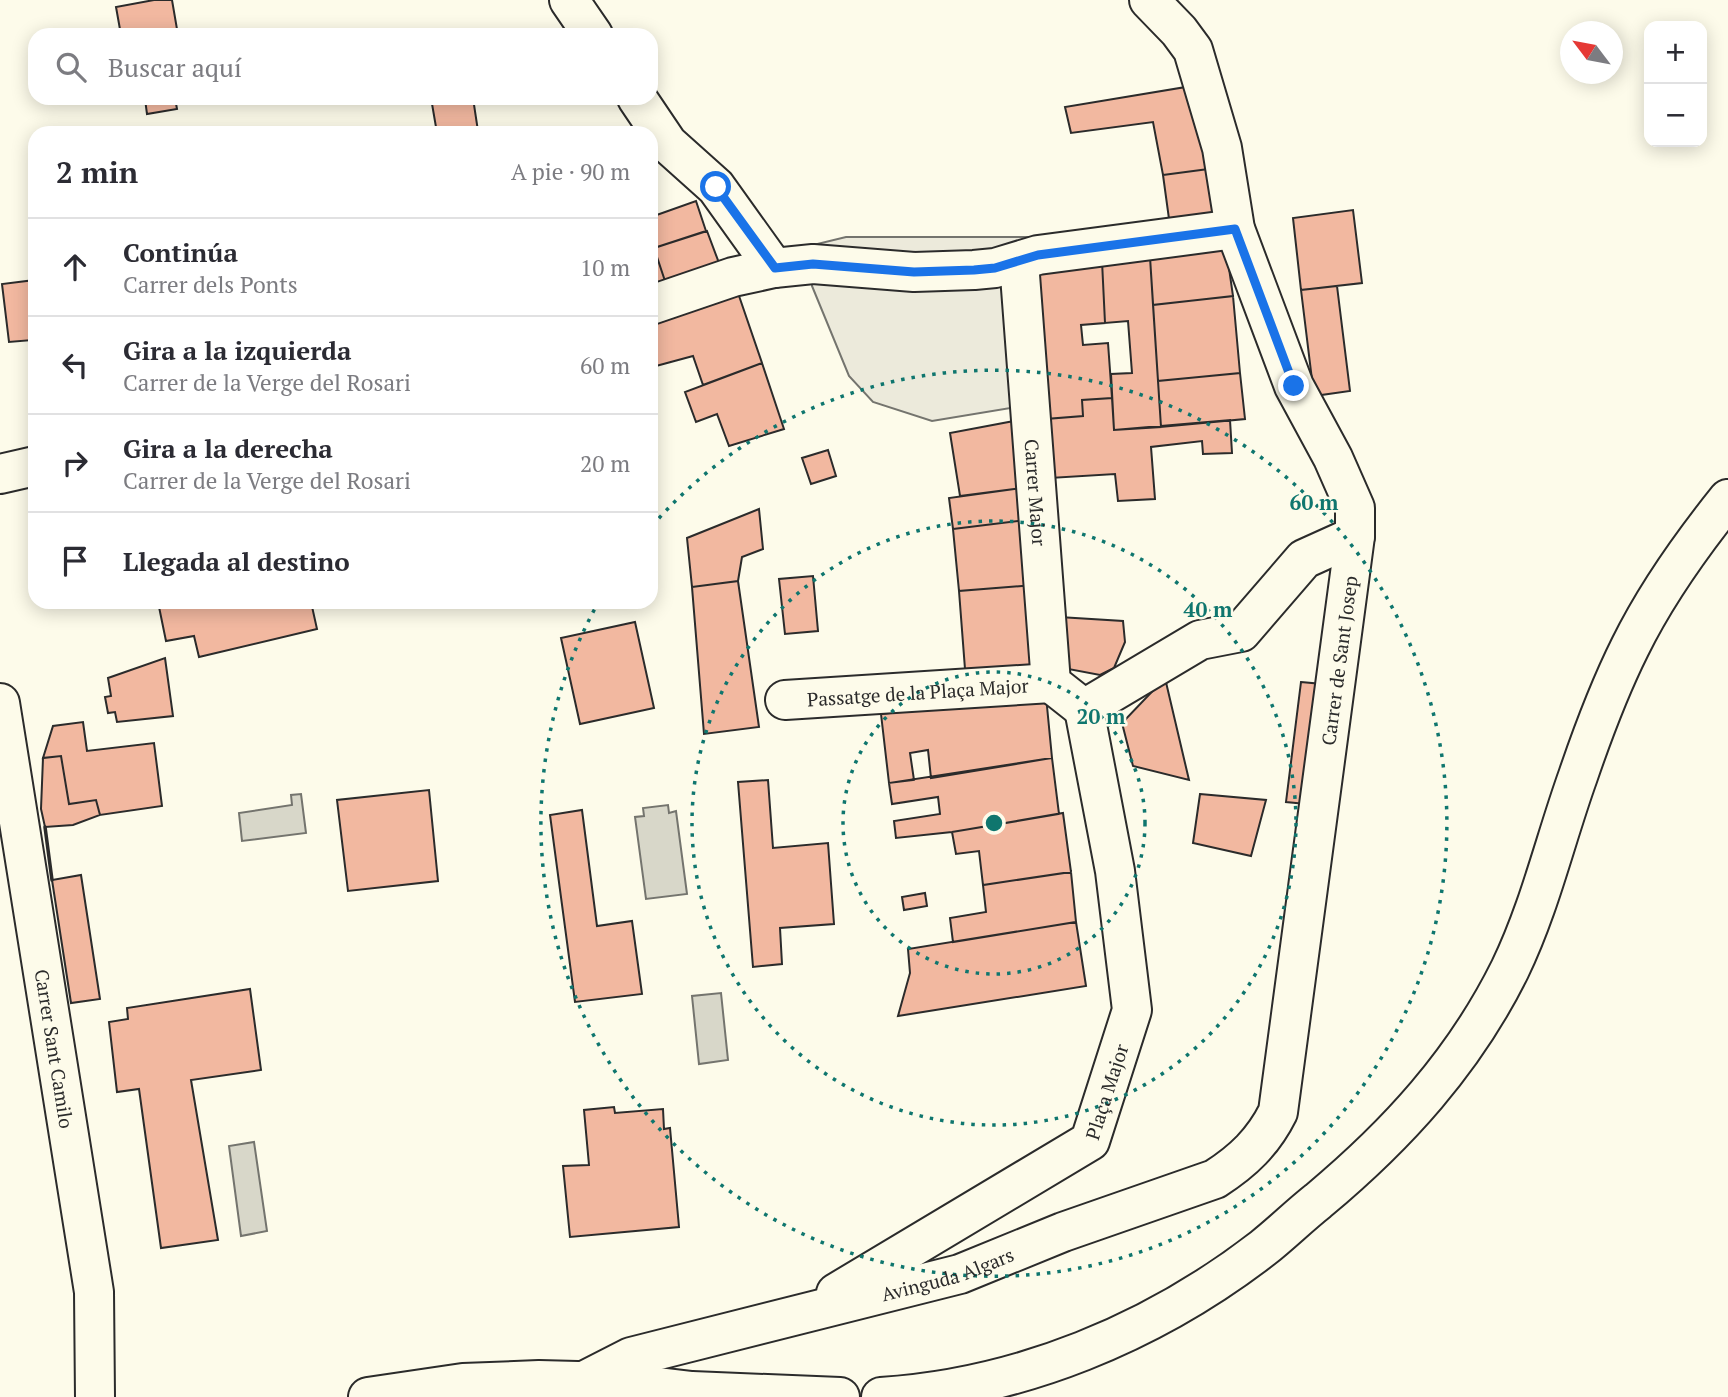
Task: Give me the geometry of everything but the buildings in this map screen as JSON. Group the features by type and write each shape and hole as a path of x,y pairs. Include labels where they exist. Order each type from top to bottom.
{"street":[{"path":"569,0 588,28"},
{"path":"1149,0 1193,50 1222,148 1235,229 1294,386 1333,458 1355,508 1355,536"},
{"path":"642,105 656,126"},
{"path":"658,129 668,144 716,187 775,268"},
{"path":"658,303 733,277 775,268 813,264 914,272 974,270 1019,262 1038,255 1235,229"},
{"name":"Carrer Major","path":"1019,262 1051,683"},
{"path":"0,474 28,468"},
{"path":"881,1397 973,1386 1018,1374 1113,1338 1161,1314 1207,1287 1264,1247 1362,1164 1405,1122 1443,1075 1478,1024 1509,971 1535,914 1601,712 1630,647 1665,584 1728,499"},
{"name":"Carrer de Sant Josep","path":"1084,709 1200,640 1241,632 1304,559 1355,536"},
{"name":"Carrer de Sant Josep","path":"1278,1112 1355,536"},
{"path":"1051,683 1084,709"},
{"name":"Passatge de la Plaça Major","path":"785,701 1051,683"},
{"name":"Carrer Sant Camilo","path":"0,703 94,1292 95,1397"},
{"name":"Plaça Major","path":"799,1316 1090,1140 1132,1010 1115,871 1084,709"},
{"name":"Avinguda Algars","path":"583,1381 631,1357 960,1274 1063,1232 1215,1179 1237,1165 1256,1147 1278,1112"},
{"name":"Avinguda Algars","path":"368,1397 463,1383 539,1380 583,1381 692,1391 840,1397"}],"shaded area":[{"path":"846,237 1036,237 1028,405 932,421 873,402 849,376 812,286 813,245"},
{"path":"301,794 306,833 242,841 239,813 292,805 291,795"},
{"path":"668,805 669,813 676,811 687,894 646,899 635,817 644,816 643,808"},
{"path":"721,993 728,1060 699,1064 692,996"},
{"path":"254,1142 267,1231 241,1236 229,1146"}],"wall":[{"path":"45,827 52,880"}],"route":[{"path":"716,187 775,268 813,264 914,272 974,270 995,268 1038,255 1235,229 1294,386"}]}
